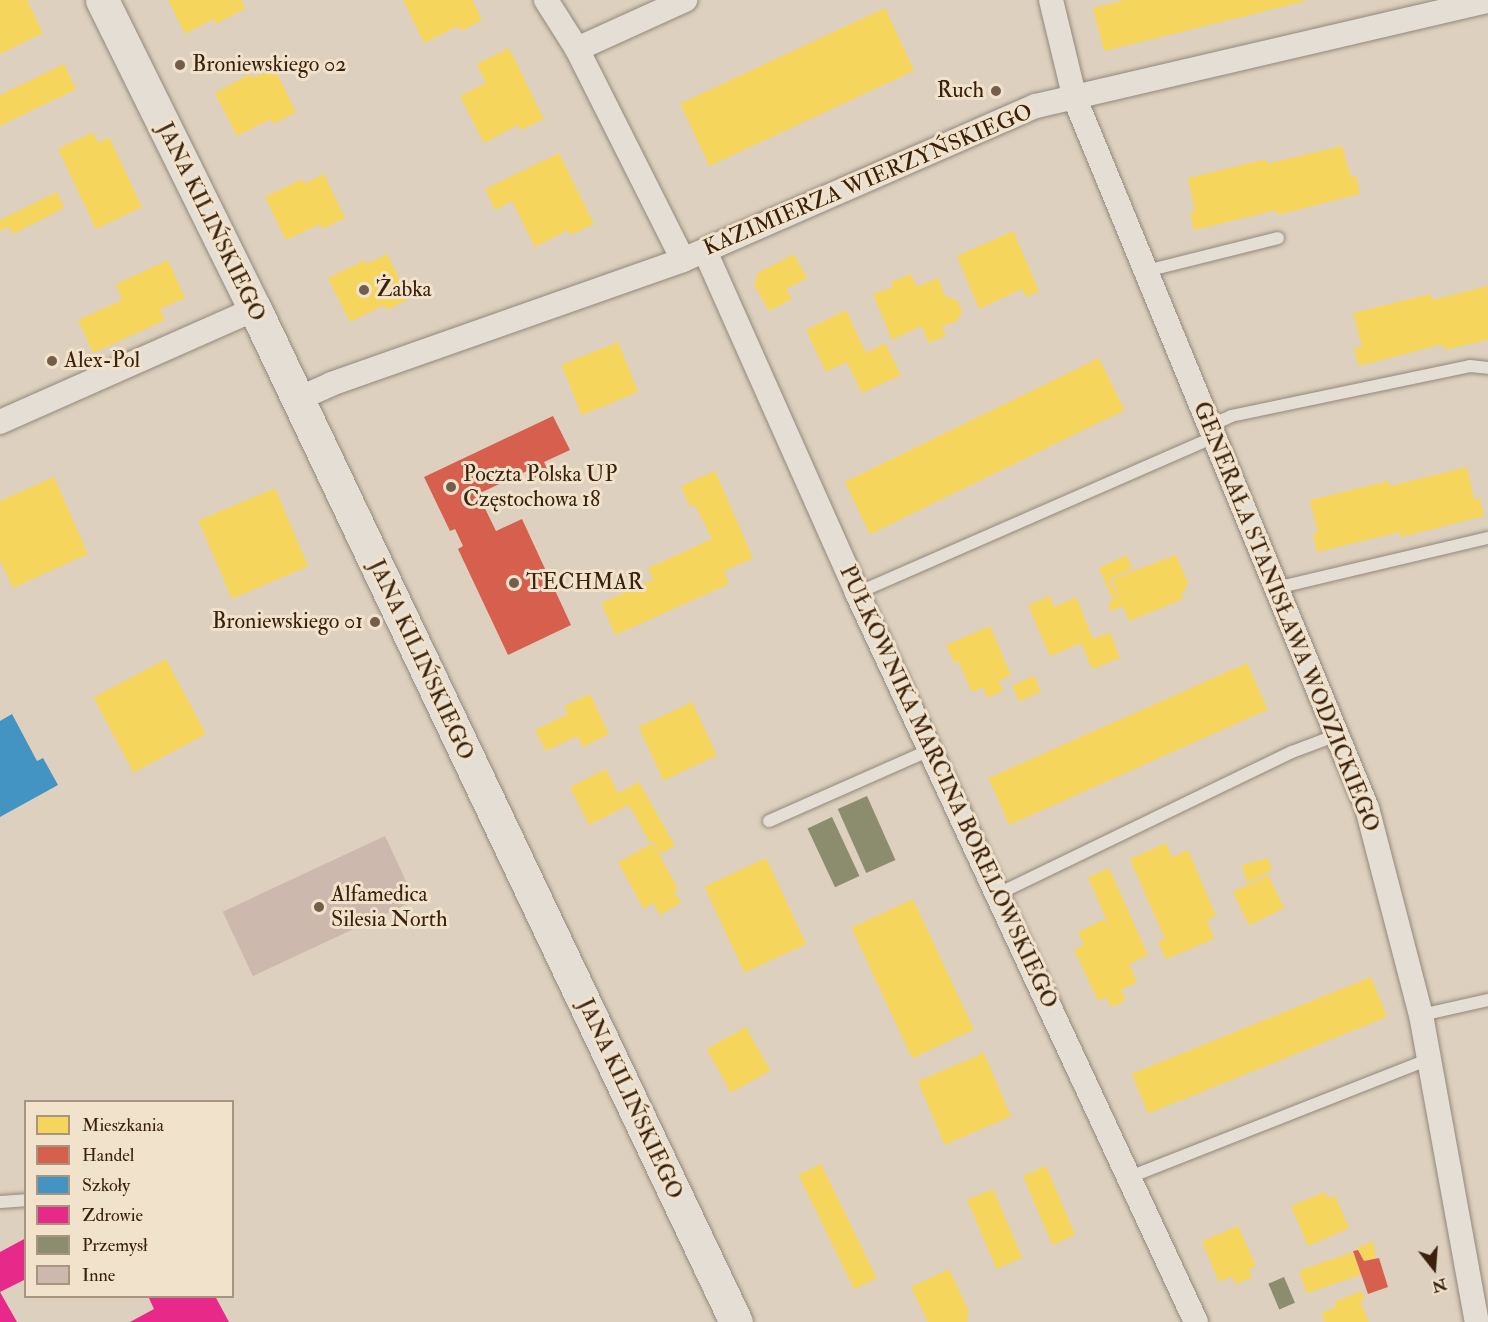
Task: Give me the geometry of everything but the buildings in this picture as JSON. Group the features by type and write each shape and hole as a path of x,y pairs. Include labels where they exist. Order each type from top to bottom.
{"street":[{"name":"JANA KILIŃSKIEGO","path":"102,0 255,309 736,1322"},
{"name":"PUŁKOWNIKA MARCINA BORELOWSKIEGO","path":"546,0 577,49 694,255 857,593 1196,1322"},
{"path":"577,49 685,0"},
{"name":"GENERAŁA STANISŁAWA WODZICKIEGO","path":"1051,0 1075,99 1337,735 1377,842 1421,1015 1477,1322"},
{"name":"KAZIMIERZA WIERZYŃSKIEGO","path":"298,399 331,384 694,255 1036,106 1075,99 1488,1"},
{"path":"0,422 255,309"}],"lane":[{"path":"1146,271 1278,238"},
{"path":"857,593 1212,432 1242,414 1470,366 1488,368"},
{"path":"1276,588 1488,538"},
{"path":"998,894 1292,752 1337,735"},
{"path":"769,821 930,750"},
{"path":"1421,1015 1488,1000"},
{"path":"1130,1178 1430,1059"},
{"path":"0,1202 24,1200"}],"place":[{"name":"Broniewskiego 02","path":"180,65"},
{"name":"Ruch","path":"996,91"},
{"name":"Żabka","path":"364,290"},
{"name":"Alex-Pol","path":"52,361"},
{"name":"Poczta Polska UP Częstochowa 18","path":"451,487"},
{"name":"TECHMAR","path":"514,583"},
{"name":"Broniewskiego 01","path":"375,622"},
{"name":"Alfamedica Silesia North","path":"319,907"}]}
